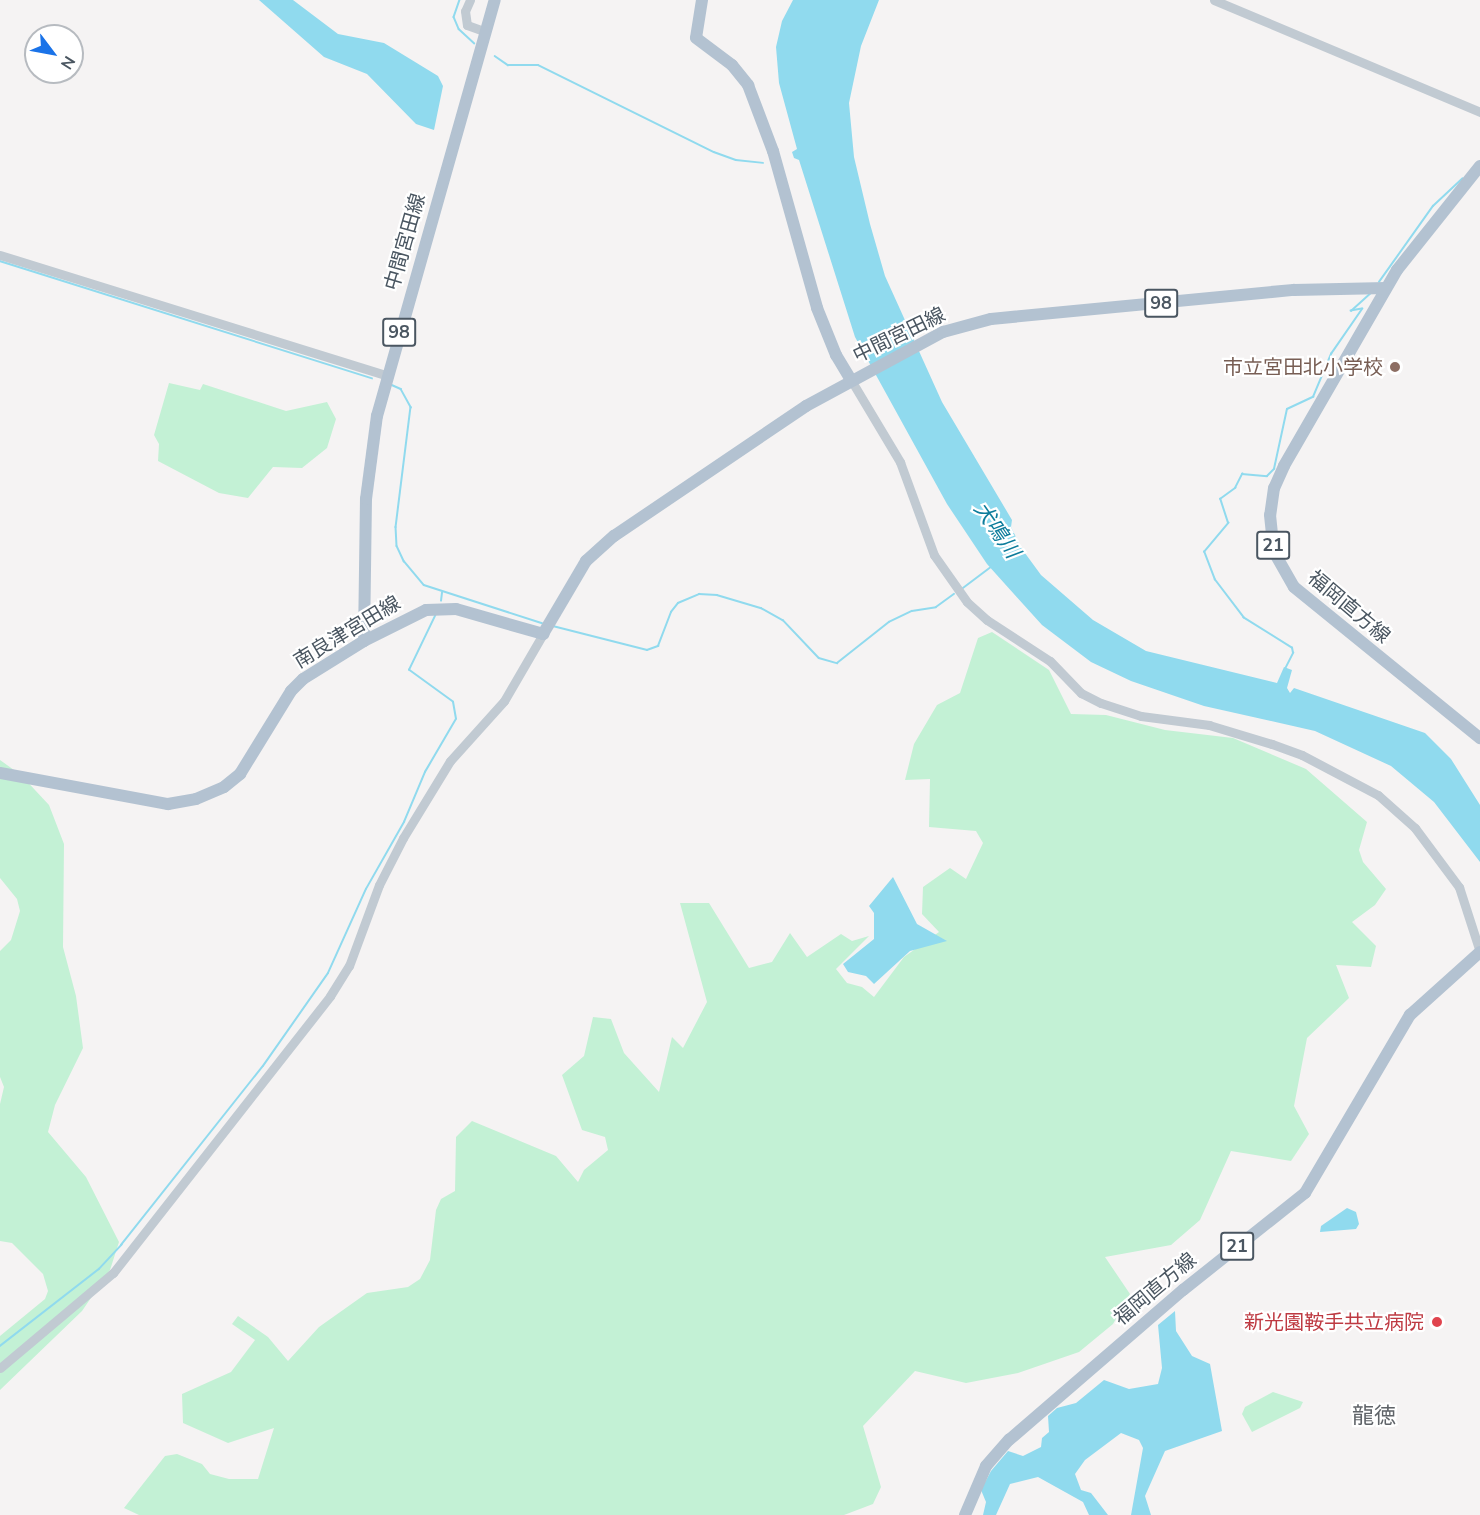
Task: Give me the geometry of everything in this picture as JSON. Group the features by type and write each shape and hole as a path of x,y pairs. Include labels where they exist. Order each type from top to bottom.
{"main road":[{"name":"中間宮田線","path":"364,641 366,499 386,375 495,0"},
{"name":"中間宮田線","path":"702,0 696,38 732,64 748,86 773,151 817,308 836,355 854,378 938,334 991,319 1294,290 1386,288"},
{"name":"福岡直方線","path":"1480,166 1439,213 1386,288 1284,466 1271,503 1272,541 1282,570 1313,606 1480,738"},
{"path":"543,634 571,584 599,548 806,406 854,378"},
{"name":"南良津宮田線","path":"0,773 134,801 168,804 196,799 224,787 240,774 291,691 303,679 413,614 439,608 456,609 543,634"},
{"name":"福岡直方線","path":"965,1515 986,1466 1009,1440 1192,1283 1305,1193 1405,1022 1426,998 1480,952"}],"street":[{"path":"470,0 465,11 467,25 486,32"},
{"path":"1214,0 1480,112"},
{"path":"0,255 386,375"},
{"path":"854,378 900,462 921,523 945,574 987,620 1050,661 1081,693 1101,703 1141,716 1209,725 1253,738 1302,755 1378,795 1415,828 1459,887 1480,952"},
{"path":"0,1368 113,1273 330,996 350,966 380,885 403,838 450,761 504,701 543,634"}],"green space":[{"path":"169,383 200,390 203,384 286,411 327,402 336,419 327,448 302,468 273,467 248,498 219,493 158,461 159,444 154,435"},
{"path":"992,632 1049,670 1071,714 1106,715 1165,730 1233,738 1306,769 1367,822 1359,850 1363,862 1386,889 1375,905 1352,922 1376,946 1371,967 1336,965 1349,998 1307,1038 1294,1106 1309,1134 1291,1161 1231,1151 1200,1220 1171,1245 1105,1257 1130,1294 1113,1324 1079,1352 1018,1373 966,1383 915,1371 863,1426 881,1487 873,1504 844,1515 139,1515 124,1508 165,1456 177,1454 202,1464 210,1474 229,1479 258,1479 274,1428 228,1443 183,1423 182,1394 231,1372 255,1340 232,1324 238,1316 268,1337 288,1361 319,1327 367,1293 408,1287 420,1279 430,1260 436,1210 441,1199 455,1191 456,1137 472,1121 556,1156 578,1182 584,1170 608,1150 605,1137 582,1130 562,1075 584,1056 593,1017 611,1019 624,1053 659,1092 672,1037 683,1048 707,1002 680,903 709,903 749,968 772,962 790,933 807,957 841,934 852,941 869,936 836,969 847,983 862,987 874,997 904,957 939,932 922,914 923,887 950,868 966,879 983,843 976,831 929,827 930,779 905,780 914,744 937,705 960,693 978,638"},
{"path":"0,760 21,775 49,805 64,844 63,947 76,996 83,1048 55,1105 48,1132 86,1177 119,1242 110,1270 82,1311 0,1390 0,1336 45,1299 48,1291 43,1274 12,1243 0,1241 0,1104 4,1087 0,1077 0,951 11,940 20,911 17,899 0,878"},
{"path":"1273,1392 1303,1402 1300,1408 1252,1432 1242,1414 1245,1407"}],"water":[{"path":"259,0 293,0 338,34 384,43 438,76 443,86 434,130 416,124 367,74 324,57"},
{"name":"犬鳴川","path":"793,0 879,0 861,46 849,103 854,157 870,224 885,276 942,402 1012,520 1011,527 1022,549 1041,575 1093,620 1146,651 1277,683 1284,667 1292,670 1287,688 1290,693 1294,688 1425,733 1451,759 1480,805 1480,862 1434,802 1391,766 1315,731 1204,706 1131,681 1091,662 1042,625 987,564 947,504 855,337 799,160 794,158 792,152 797,149 779,83 776,47 782,21"},
{"path":"893,877 917,924 947,941 910,951 874,984 866,976 848,972 843,964 874,939 874,913 869,906"},
{"path":"1347,1208 1356,1212 1359,1224 1356,1229 1320,1232 1321,1226"},
{"path":"1175,1311 1176,1331 1192,1356 1210,1364 1222,1431 1165,1451 1145,1496 1151,1515 1131,1515 1143,1448 1139,1440 1121,1433 1085,1460 1075,1474 1081,1490 1091,1493 1108,1515 1089,1515 1083,1502 1038,1477 1010,1484 996,1515 983,1515 986,1502 981,1490 991,1471 1008,1451 1023,1456 1041,1447 1042,1438 1049,1432 1048,1416 1057,1408 1076,1403 1104,1380 1129,1389 1158,1384 1162,1368 1158,1325"}],"waterway":[{"path":"460,0 454,17 459,29 474,43"},
{"path":"495,56 508,65 538,65 714,152 736,160 763,163"},
{"path":"1379,282 1433,206 1462,179"},
{"path":"0,261 372,378"},
{"path":"1285,669 1293,653 1292,648 1244,618 1215,580 1204,552 1228,523 1220,499 1235,488 1242,474 1267,476 1274,469 1287,409 1313,397 1331,354 1362,309 1351,311 1371,293"},
{"path":"392,385 401,389 411,407 396,527 397,546 404,561 424,585 542,623"},
{"path":"963,588 990,568"},
{"path":"441,601 442,593"},
{"path":"553,626 647,650 658,646 671,612 678,603 699,594 717,595 761,608 783,620 819,658 837,663 889,622 912,611 936,607 954,594"},
{"path":"0,1346 99,1269 121,1245 263,1066 328,973 366,889 404,822 425,772 456,719 453,702 409,670 435,616"}],"place":[{"name":"市立宮田北小学校","path":"1395,367"},
{"name":"新光園鞍手共立病院","path":"1437,1322"}],"district":[{"name":"龍徳","path":"1374,1417"}]}
